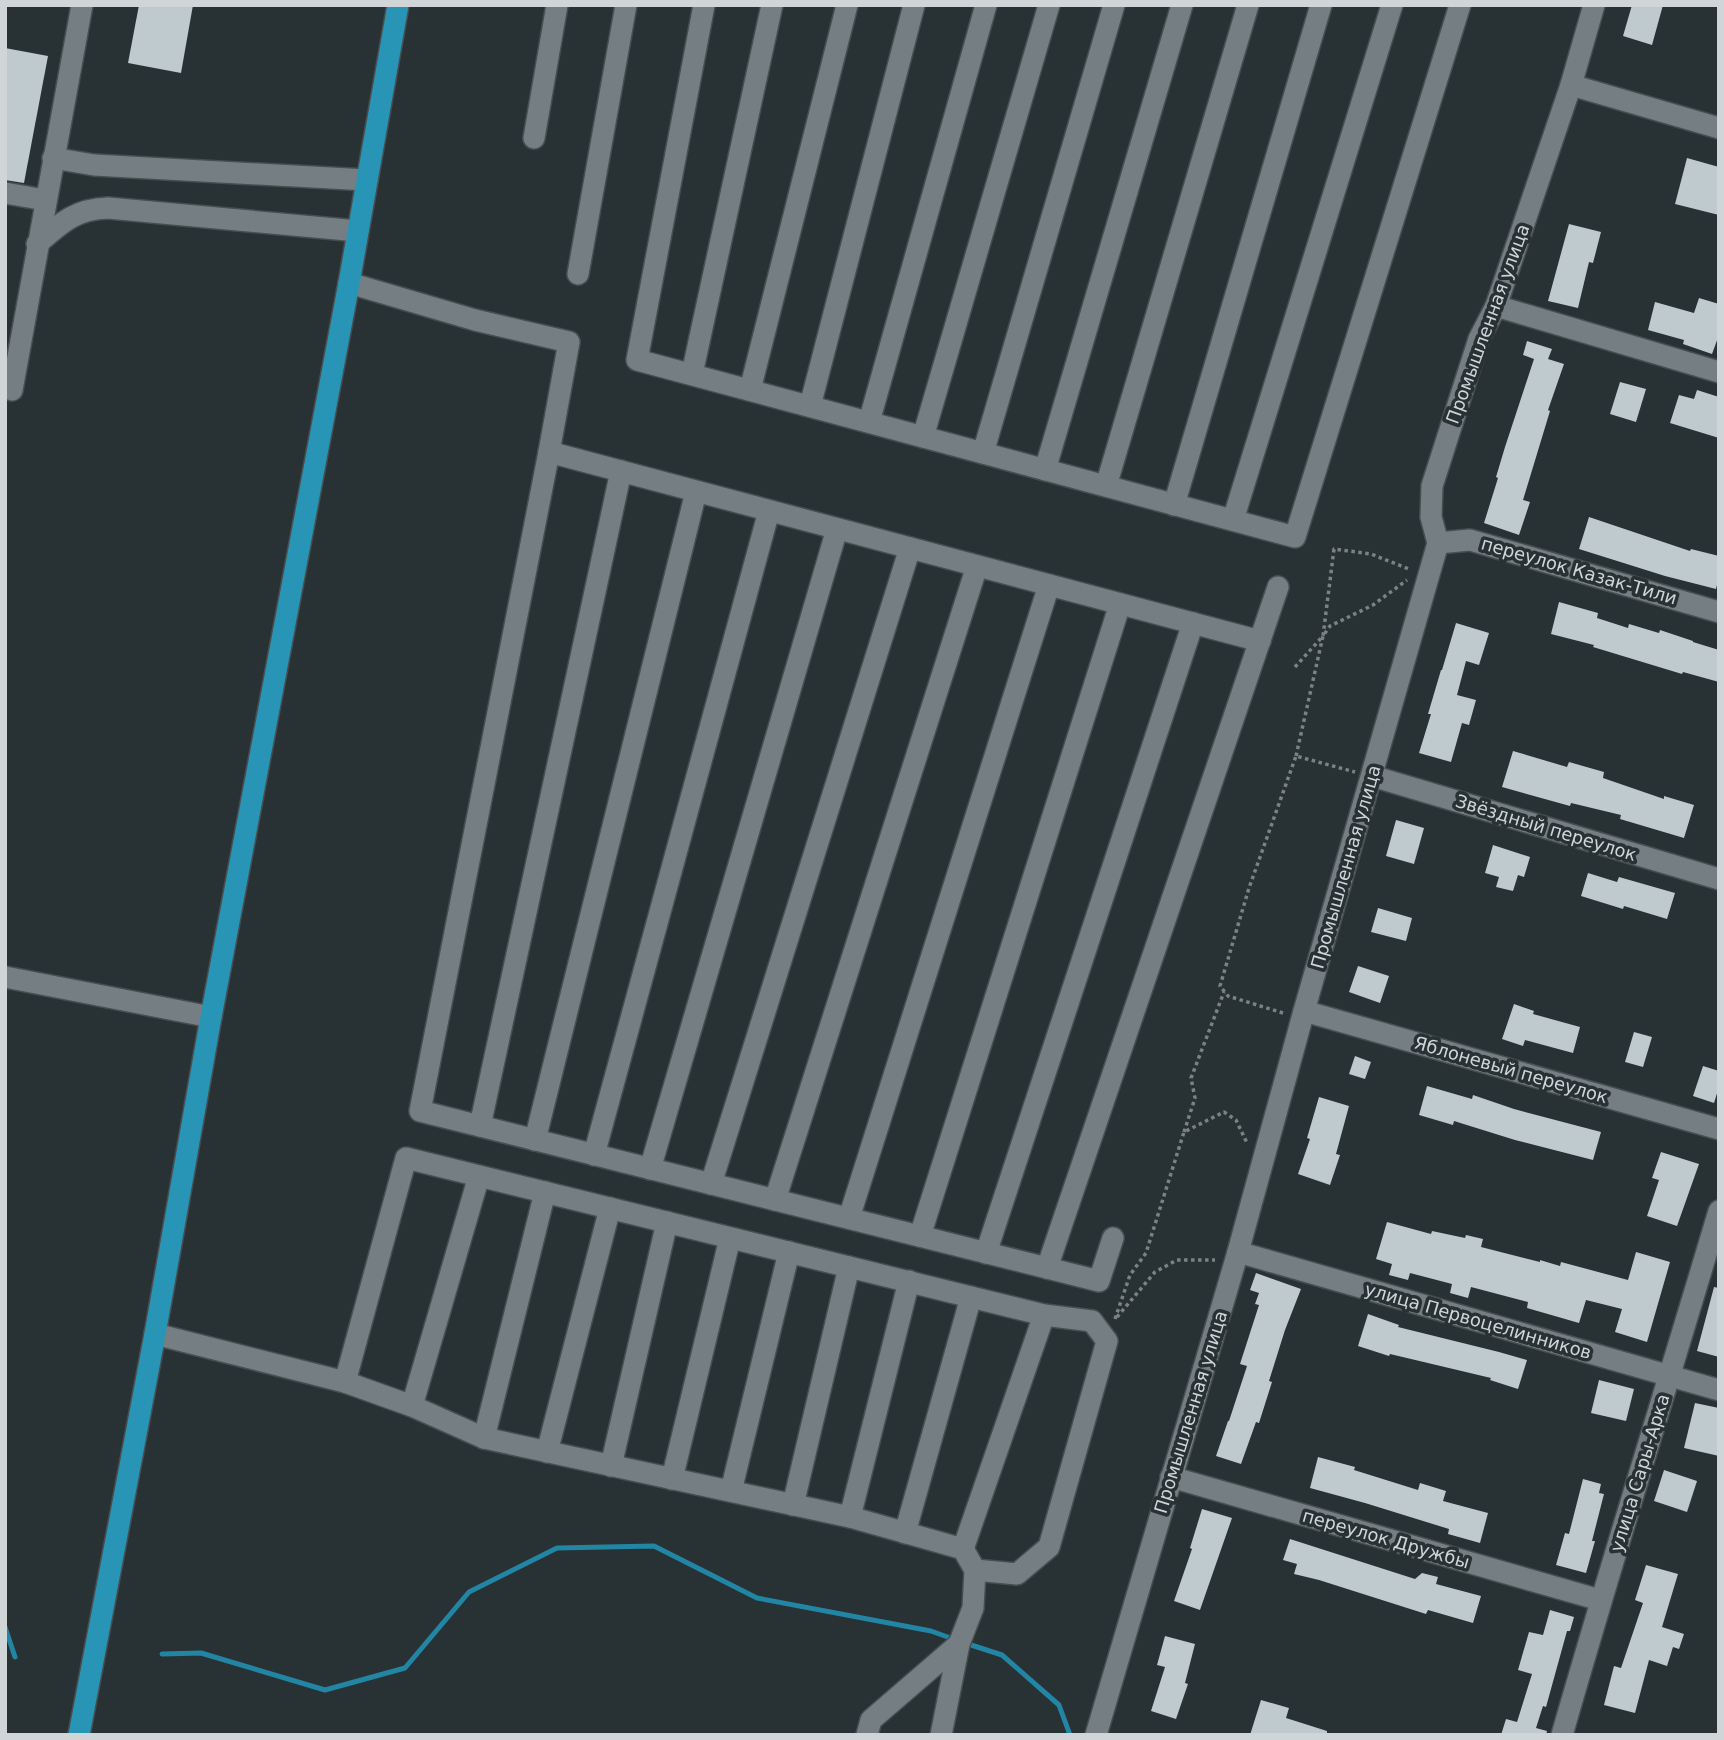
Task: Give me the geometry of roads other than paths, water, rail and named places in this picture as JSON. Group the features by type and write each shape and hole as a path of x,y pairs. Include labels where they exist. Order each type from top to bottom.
{"highway":[{"path":"79,1735 349,283 398,5"}],"lane":[{"path":"12,390 82,5"},
{"path":"534,138 557,5"},
{"path":"578,274 626,5"},
{"path":"704,5 637,359 1296,537 1460,5"},
{"path":"692,374 772,5"},
{"path":"750,390 847,5"},
{"path":"810,406 914,5"},
{"path":"869,422 986,5"},
{"path":"923,437 1049,5"},
{"path":"983,453 1114,5"},
{"path":"1045,470 1182,5"},
{"path":"1106,486 1248,5"},
{"path":"1174,505 1321,5"},
{"path":"1233,520 1392,5"},
{"name":"Промышленная улица","path":"1096,1735 1237,1256 1438,543 1431,517 1432,486 1479,339 1496,306 1571,85 1594,5"},
{"path":"1571,85 1719,128"},
{"path":"53,158 94,165 367,180"},
{"path":"5,193 45,200"},
{"path":"37,244 69,218 94,208 358,231"},
{"path":"349,283 475,320 569,342 420,1111 1099,1281 1113,1238"},
{"path":"1496,306 1719,372"},
{"path":"549,452 1260,641"},
{"path":"480,1126 621,471"},
{"path":"535,1140 696,492"},
{"path":"594,1155 769,511"},
{"path":"650,1169 837,529"},
{"name":"переулок Казак-Тили","path":"1438,543 1470,540 1719,612"},
{"path":"711,1184 910,548"},
{"path":"775,1200 977,566"},
{"path":"849,1218 1049,585"},
{"path":"1047,1268 1279,587"},
{"path":"920,1236 1120,604"},
{"path":"986,1253 1193,623"},
{"name":"Звёздный переулок","path":"1372,776 1719,879"},
{"path":"5,977 211,1017"},
{"name":"Яблоневый переулок","path":"1303,1015 1719,1129"},
{"path":"345,1382 407,1158 1044,1315 1107,1324 1108,1340 1049,1547 1017,1574 975,1570"},
{"path":"412,1406 480,1176"},
{"path":"484,1438 545,1192"},
{"path":"547,1452 610,1208"},
{"name":"улица Сары-Арка","path":"1562,1735 1600,1600 1671,1376 1719,1211"},
{"path":"611,1465 667,1222"},
{"path":"672,1479 730,1238"},
{"path":"731,1491 789,1252"},
{"name":"улица Первоцелинников","path":"1237,1256 1719,1390"},
{"path":"793,1504 849,1267"},
{"path":"850,1517 909,1281"},
{"path":"905,1533 971,1297"},
{"path":"962,1549 1044,1315"},
{"path":"155,1334 345,1382 412,1406 484,1438 850,1517 962,1549 975,1570 973,1608 959,1644 941,1735"},
{"name":"переулок Дружбы","path":"1171,1477 1600,1600"},
{"path":"867,1735 871,1720 959,1644"}],"waterway":[{"path":"162,1654 201,1653 325,1690 405,1668 469,1592 557,1548 654,1546 757,1598 931,1631 956,1640"},
{"path":"5,1627 15,1657"},
{"path":"965,1643 1002,1655 1059,1705 1070,1735"}]}
